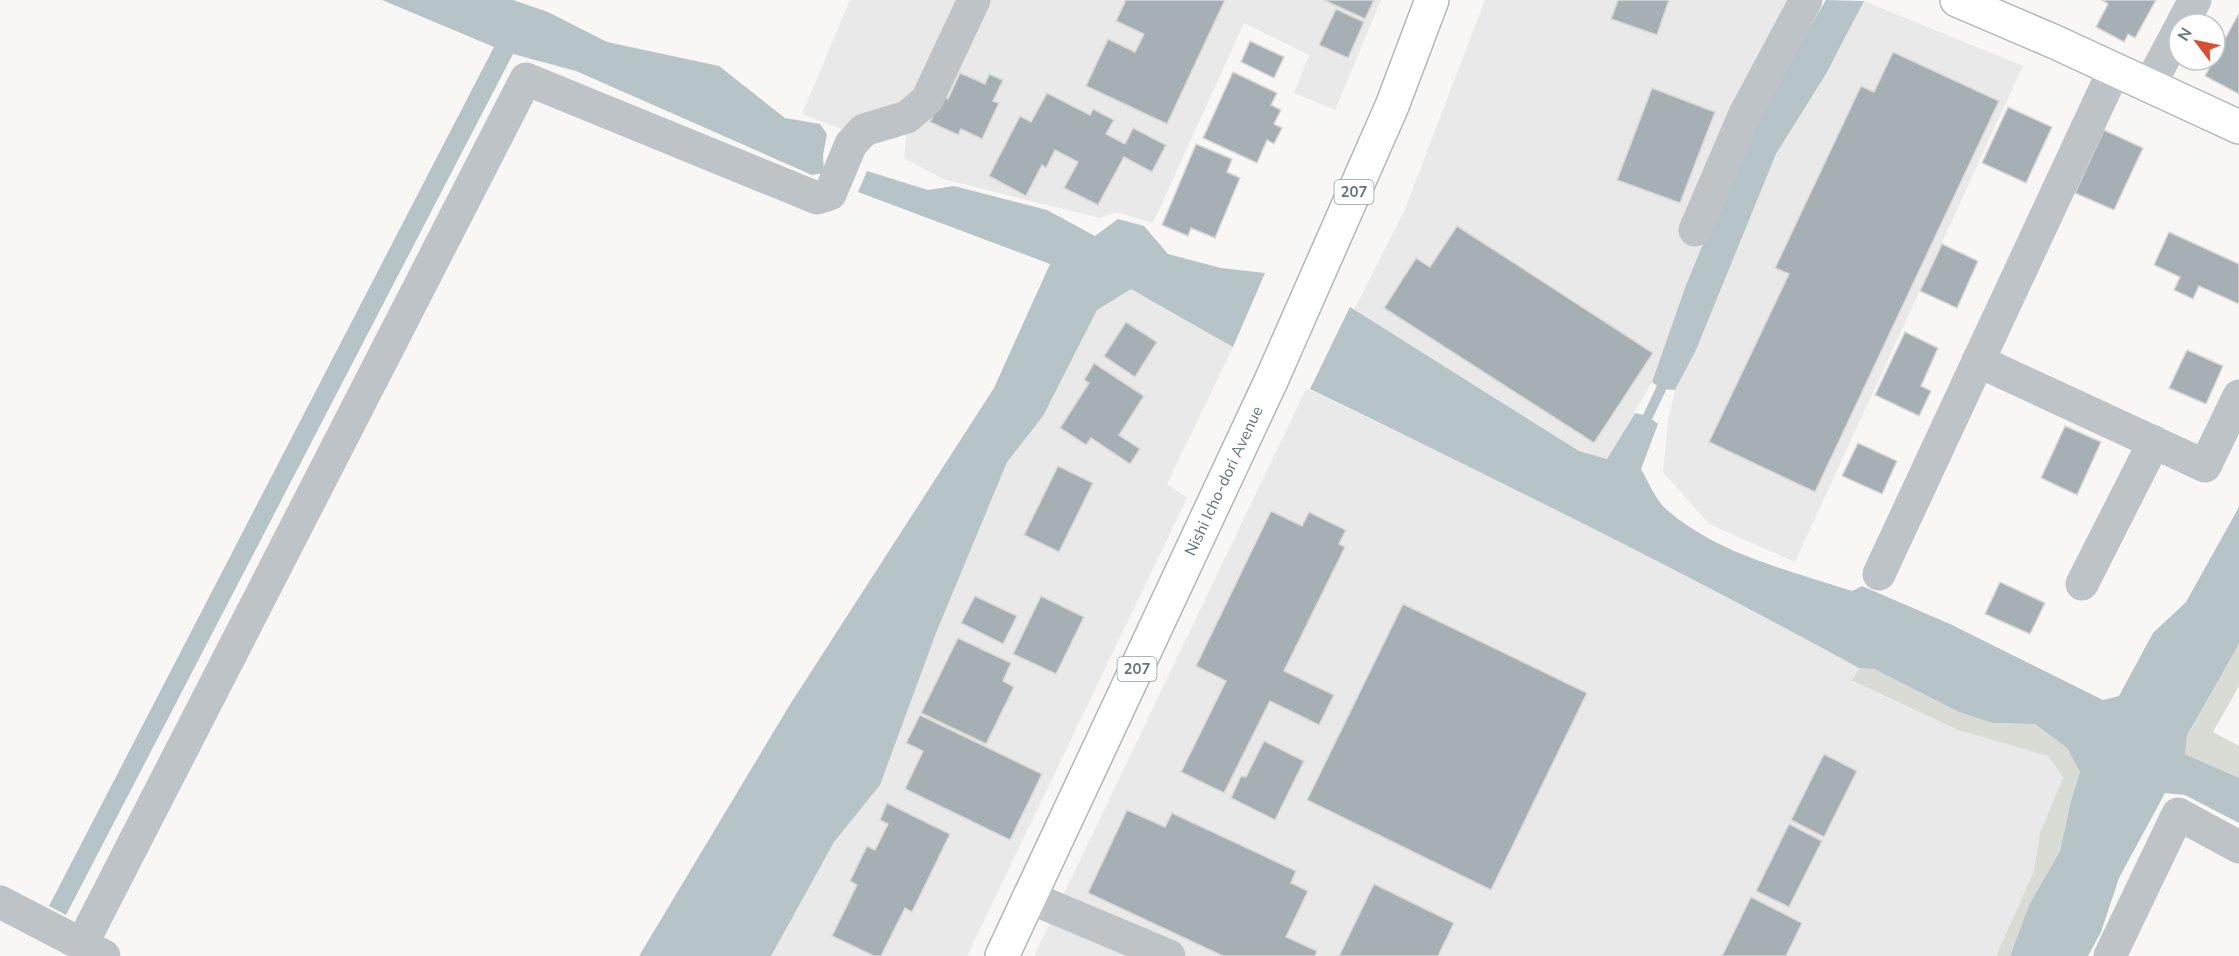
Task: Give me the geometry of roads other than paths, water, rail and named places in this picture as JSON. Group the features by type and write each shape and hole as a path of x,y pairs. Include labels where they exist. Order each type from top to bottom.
{"main road":[{"name":"Nishi Icho-dori Avenue","path":"1002,956 1271,381 1392,106 1432,0"},
{"path":"1957,0 1995,7 2114,70 2239,127"}],"street":[{"path":"0,902 93,950 526,79 817,198 830,194 851,144 864,130 907,117 927,100 974,0"},
{"path":"1695,230 1745,114 1806,0"},
{"path":"2149,86 2167,52"},
{"path":"1879,574 2114,70"},
{"path":"1978,361 2205,466 2239,396"},
{"path":"2082,584 2154,442"},
{"path":"2110,956 2178,814 2239,847"},
{"path":"1031,898 1169,956"}],"waterway":[{"path":"1648,416 1661,389"}]}
